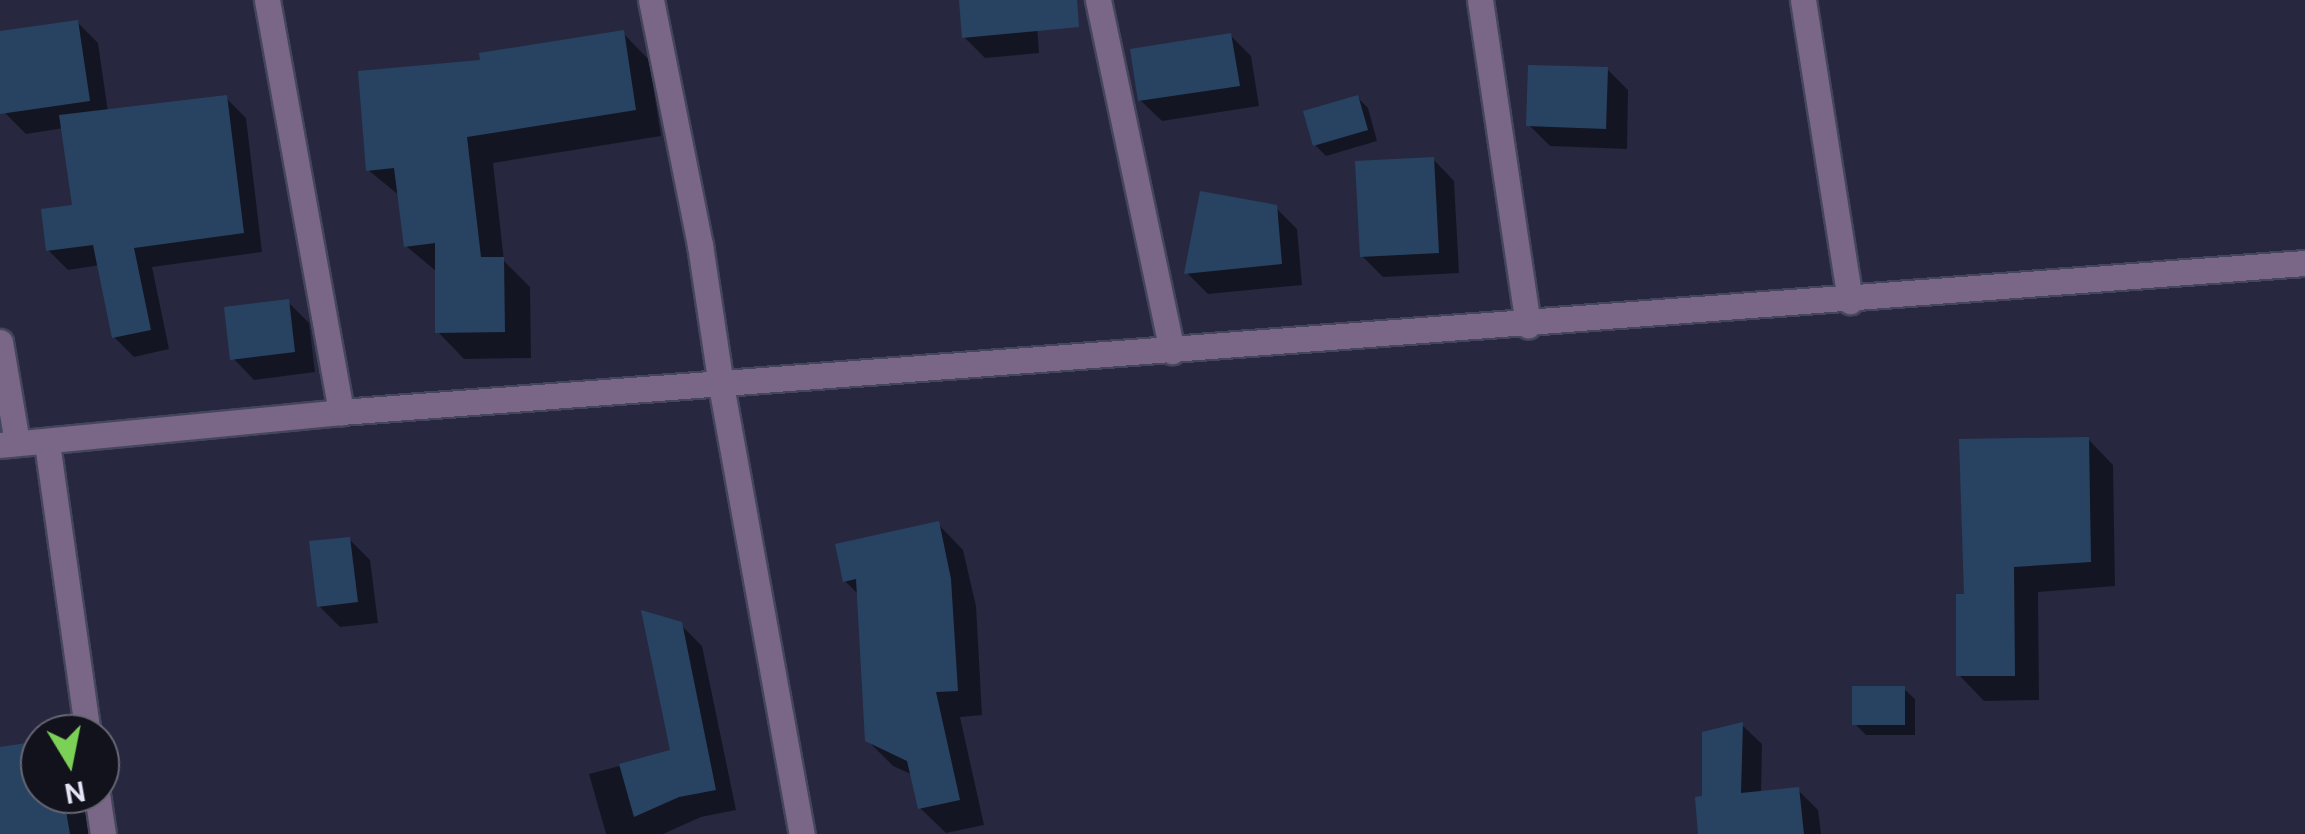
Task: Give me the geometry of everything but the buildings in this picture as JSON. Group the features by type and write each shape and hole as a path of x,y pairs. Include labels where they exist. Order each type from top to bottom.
{"street":[{"path":"267,0 341,412"},
{"path":"651,0 700,245 720,385 802,834"},
{"path":"1098,0 1172,351"},
{"path":"1480,0 1528,325"},
{"path":"1803,0 1850,300"},
{"path":"0,342 9,444 341,412 1528,325 2305,263"},
{"path":"47,442 85,714"}]}
